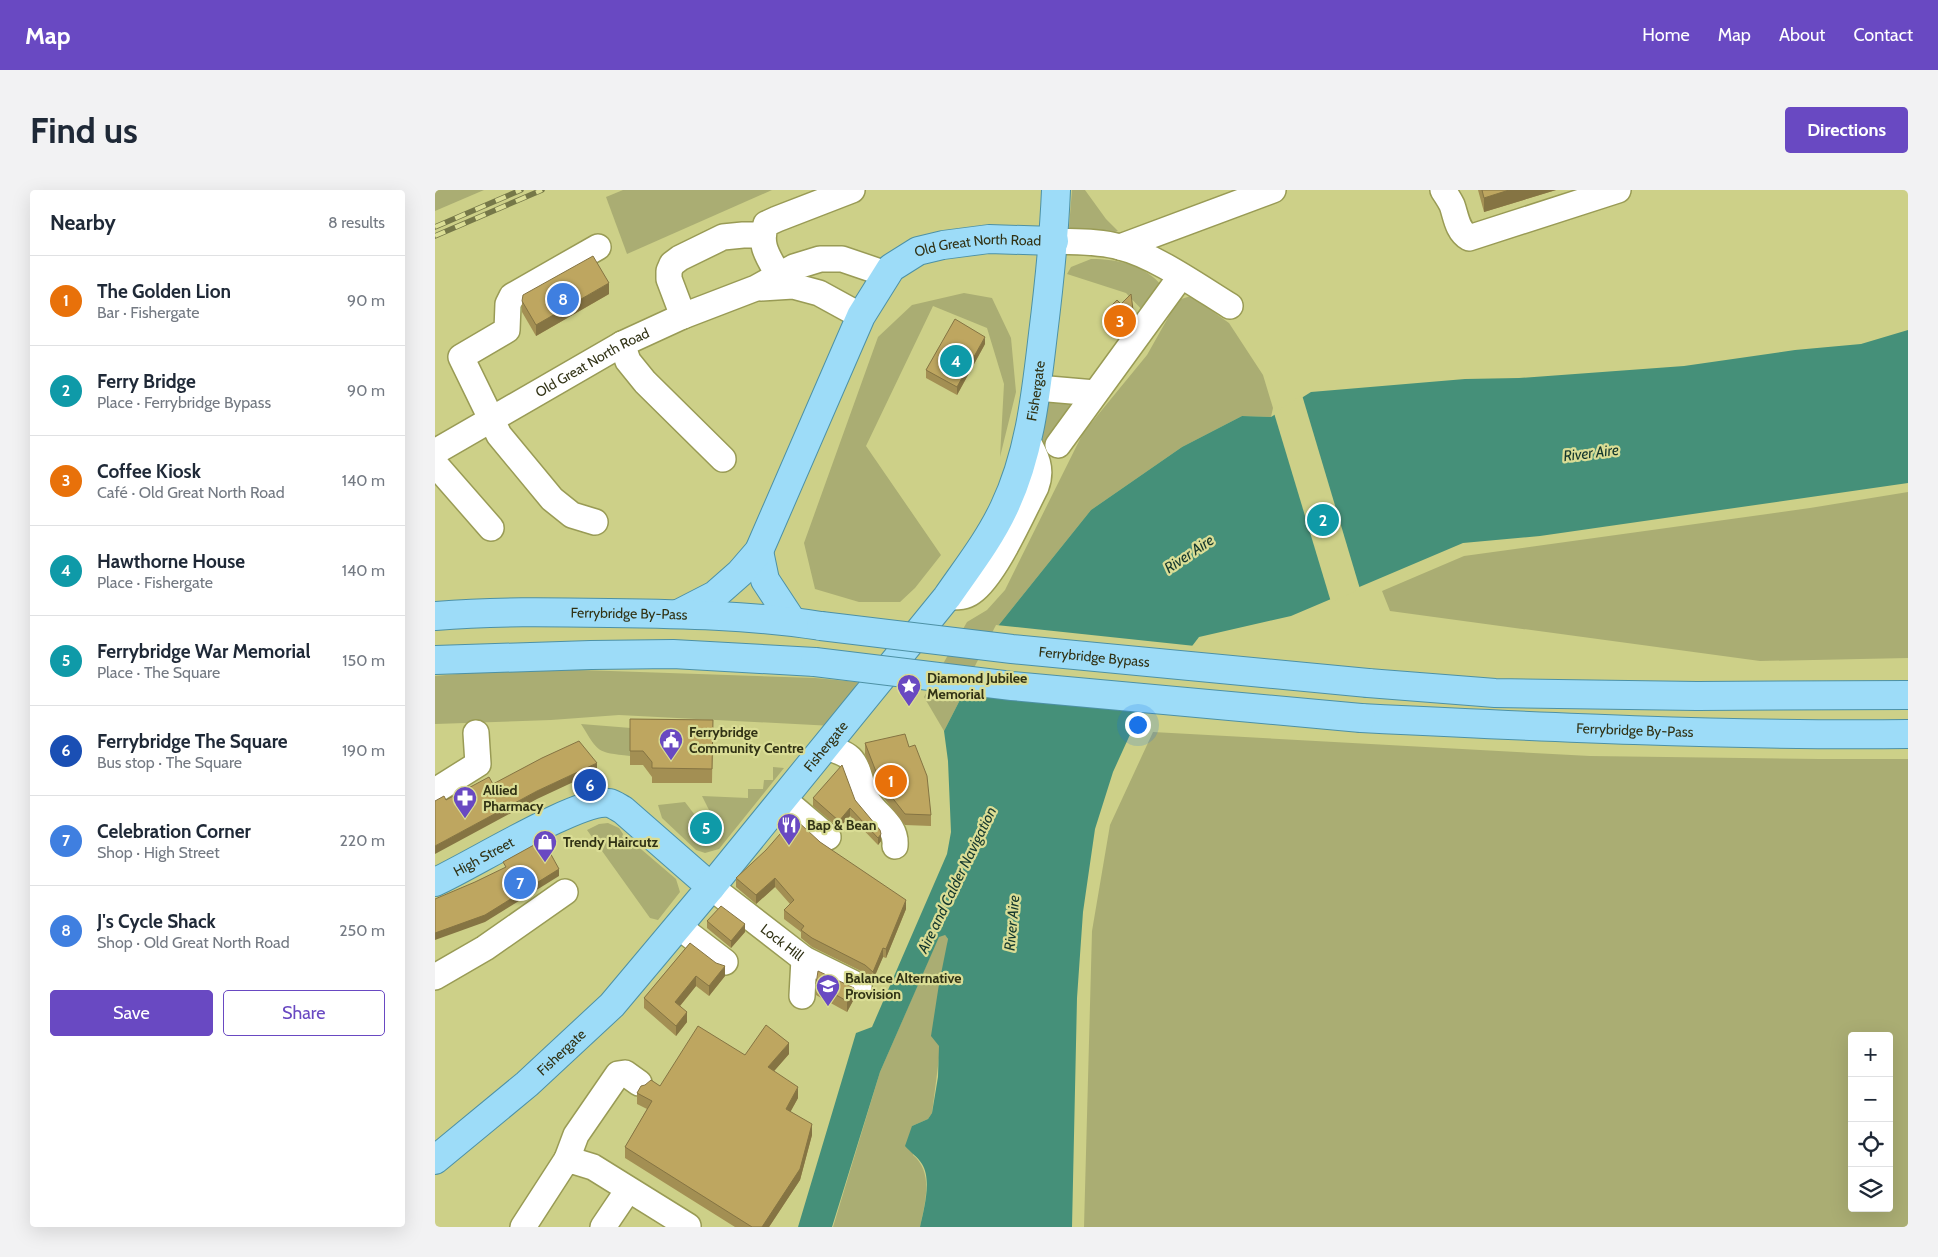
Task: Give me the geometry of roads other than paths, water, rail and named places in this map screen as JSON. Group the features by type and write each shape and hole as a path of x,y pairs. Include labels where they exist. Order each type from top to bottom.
{"main road":[{"name":"Fishergate","path":"435,1160 527,1084 612,1005 711,887 947,597 981,549 1005,507 1027,440 1037,388 1054,241 1056,190"},
{"name":"Old Great North Road","path":"886,274 891,268 918,252 943,245 989,239 1054,241"},
{"path":"678,614 715,595 740,573 759,551 861,316 886,274"},
{"path":"759,551 765,580 792,621"},
{"name":"Ferrybridge By-Pass","path":"435,616 579,612 678,614 792,621 821,626"},
{"name":"Ferrybridge Bypass","path":"821,626 1013,649 1368,684 1504,693 1697,696 1908,695"},
{"name":"Ferrybridge By-Pass","path":"435,660 591,654 673,654 815,662 1011,686 1361,718 1688,732 1908,734"},
{"name":"High Street","path":"435,882 454,874 561,817 584,807 609,803 623,810 711,887"}],"street":[{"path":"779,276 765,250 762,235 766,224 777,218 852,190"},
{"path":"1120,247 1273,190"},
{"path":"1443,190 1451,203 1463,235 1469,238 1618,190"},
{"path":"683,316 669,278 672,264 680,258 723,237 762,235"},
{"name":"Old Great North Road","path":"1054,241 1092,242 1120,247 1138,253 1181,276 1230,306"},
{"path":"595,522 572,515 552,499 499,435 461,357 507,330 508,304 512,296 598,247"},
{"name":"Old Great North Road","path":"435,452 622,344 683,316 757,288 794,267 820,259 842,260 886,274"},
{"path":"1057,445 1181,276"},
{"name":"Old Great North Road","path":"757,288 793,286 819,292 861,316"},
{"path":"622,344 628,361 645,382 723,460"},
{"path":"1037,388 1095,393"},
{"path":"435,464 491,528"},
{"path":"435,791 478,764 477,733"},
{"path":"825,746 848,756 855,765 867,799 892,827 896,839 895,846"},
{"path":"783,799 828,837"},
{"name":"Lock Hill","path":"711,887 804,959 859,986"},
{"path":"435,976 485,948 565,892"},
{"path":"678,926 725,962"},
{"path":"802,996 804,959"},
{"path":"523,1227 567,1159 576,1135 618,1074 625,1073 639,1082"},
{"path":"567,1159 593,1168 687,1227"},
{"path":"603,1227 628,1190"}],"water":[{"path":"1908,330 1908,483 1540,536 1463,543 1291,616 1199,637 1138,717 1113,772 1095,829 1083,912 1077,998 1072,1227 920,1227 927,1186 925,1171 920,1161 905,1146 912,1126 928,1119 932,1113 938,1077 939,1046 931,1036 948,939 945,935 939,937 880,1072 832,1227 798,1227 856,1033 872,1027 947,854 951,832 948,761 944,731 998,626 1091,510 1182,447 1242,416 1271,417 1311,392 1465,379 1519,378 1684,366 1795,350 1861,344"}],"railway":[{"path":"435,227 521,190"},
{"path":"435,236 542,190"}],"place":[{"name":"J's Cycle Shack","path":"563,299"},
{"name":"Coffee Kiosk","path":"1120,321"},
{"name":"Hawthorne House","path":"956,361"},
{"name":"Ferry Bridge","path":"1323,520"},
{"name":"Diamond Jubilee Memorial","path":"909,707"},
{"name":"Ferrybridge Community Centre","path":"671,761"},
{"name":"The Golden Lion","path":"891,781"},
{"name":"Ferrybridge The Square","path":"590,785"},
{"name":"Allied Pharmacy","path":"465,819"},
{"name":"Ferrybridge War Memorial","path":"706,828"},
{"name":"Bap & Bean","path":"789,846"},
{"name":"Trendy Haircutz","path":"545,863"},
{"name":"Celebration Corner","path":"520,883"},
{"name":"Balance Alternative Provision","path":"828,1007"}],"water label":[{"name":"River Aire","path":"1591,453"},
{"name":"River Aire","path":"1189,554"},
{"name":"Aire and Calder Navigation","path":"957,880"},
{"name":"River Aire","path":"1012,923"}]}
